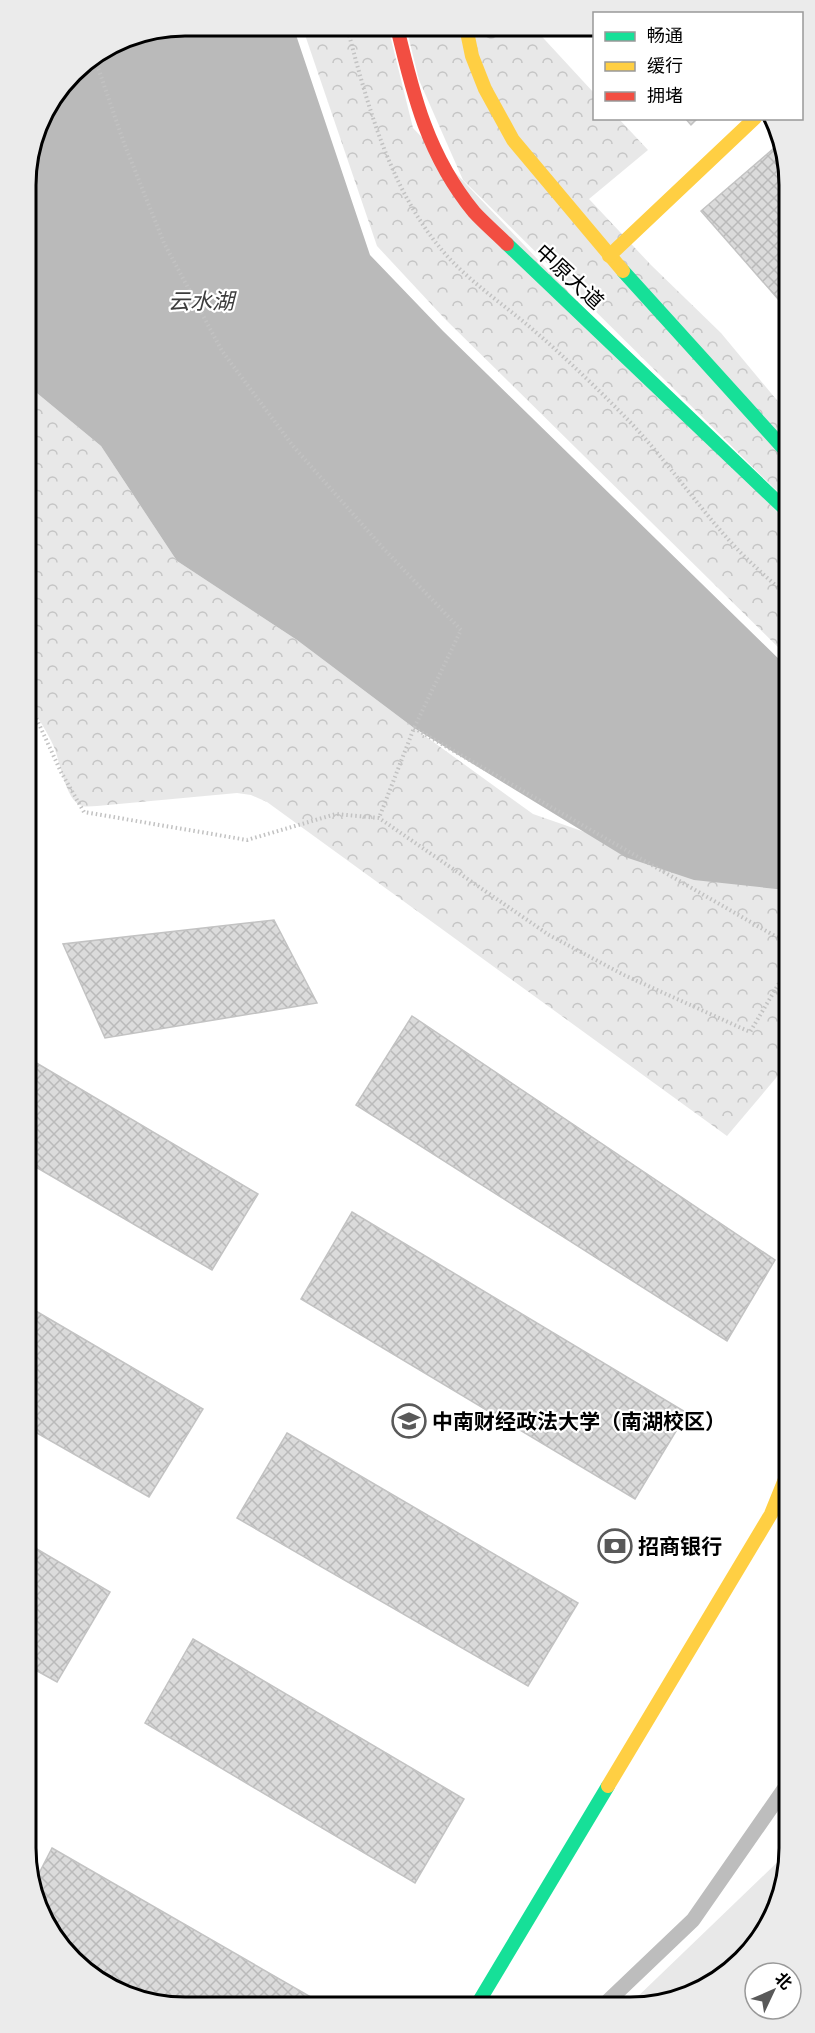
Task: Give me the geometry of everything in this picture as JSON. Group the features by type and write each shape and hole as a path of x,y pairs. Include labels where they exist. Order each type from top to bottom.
{"main road":[{"name":"中原大道","path":"399,36 423,126 459,192 475,213 779,503"},
{"name":"中原大道","path":"468,36 472,56 485,89 508,132 529,161 609,256 779,443"},
{"path":"609,256 752,120"},
{"path":"482,1997 771,1514 779,1494"}],"lane":[{"path":"612,1997 693,1920 779,1796"}],"path":[{"path":"349,36 379,138 405,193 426,228 449,258 487,293 533,330 629,421 741,554 779,588"},
{"path":"97,65 124,143 164,243 222,351 293,447 382,548 460,630 414,728 379,818"},
{"path":"36,718 61,772 84,812 247,840 336,814 379,818 549,935 624,975 750,1032 779,983"},
{"path":"414,728 779,939"}],"green space":[{"path":"305,36 390,36 413,128 779,514 779,648 445,319 377,246"},
{"path":"408,36 541,36 593,92 593,120 620,120 648,150 589,199 651,265 721,333 779,403 779,493 463,180 419,80"},
{"path":"36,392 101,446 177,561 297,640 533,814 665,860 779,871 779,1074 727,1136 267,802 251,795 237,793 90,806 78,804 73,800 66,786 56,753 36,715"},
{"path":"779,1861 771,1896 759,1923 748,1939 728,1960 696,1982 669,1992 638,1997"}],"water":[{"name":"云水湖","path":"175,36 296,36 370,255 443,331 779,659 779,889 694,880 625,857 414,728 297,640 177,561 101,446 36,392 36,175 41,146 51,119 67,94 87,73 110,56 128,47"}],"building":[{"path":"687,120 696,120 691,125"},
{"path":"774,148 779,185 779,300 701,211"},
{"path":"274,920 317,1003 105,1038 63,944"},
{"path":"412,1016 775,1260 727,1341 356,1105"},
{"path":"36,1063 258,1194 212,1270 36,1167"},
{"path":"352,1212 687,1413 635,1499 301,1299"},
{"path":"36,1311 203,1409 149,1497 36,1432"},
{"path":"287,1433 578,1603 528,1686 237,1518"},
{"path":"36,1549 110,1592 57,1682 36,1670"},
{"path":"193,1639 464,1799 415,1883 145,1723"},
{"path":"52,1848 311,1997 175,1997 137,1989 119,1982 87,1960 61,1931 47,1905 38,1875"}],"traffic: fast":[{"path":"507,244 779,503"},
{"path":"623,271 779,443"},
{"path":"482,1997 608,1786"}],"traffic: slow":[{"path":"468,36 472,56 485,89 513,140 623,271"},
{"path":"609,256 753,120"},
{"path":"608,1786 771,1514 779,1494"}],"traffic: jam":[{"path":"399,36 416,101 445,169 474,212 507,244"}],"place":[{"name":"中南财经政法大学（南湖校区）","path":"409,1421"},
{"name":"招商银行","path":"615,1546"}]}
